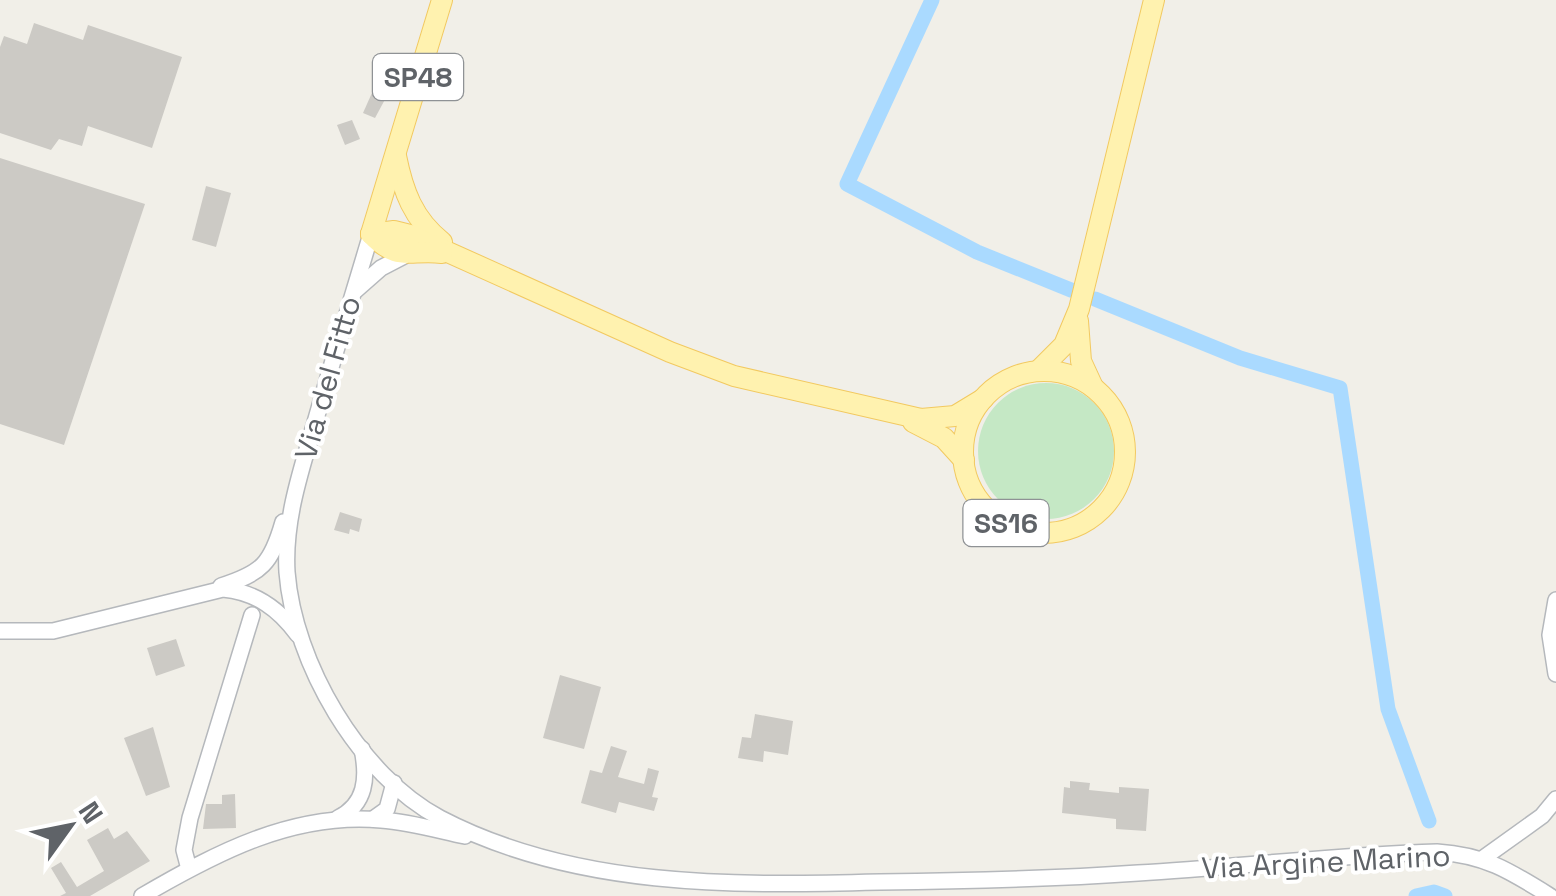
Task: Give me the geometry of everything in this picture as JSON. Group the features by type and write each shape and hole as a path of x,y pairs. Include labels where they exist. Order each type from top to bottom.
{"main road":[{"name":"Via del Fitto","path":"371,234 442,0"},
{"path":"1038,371 1064,344 1079,310 1154,0"},
{"name":"SS16","path":"395,154 413,211 432,234 463,260"},
{"name":"SS16","path":"371,234 394,231 410,235 716,370 892,415 937,433 964,460"},
{"path":"371,234 385,248 404,256"},
{"name":"SS16","path":"404,256 432,252 463,260"},
{"path":"1079,310 1078,348 1093,387"},
{"path":"983,398 1008,379 1038,371 1062,372 1093,387"},
{"name":"SS16","path":"983,398 970,421 964,460 981,502 1004,522 1032,532 1063,531 1078,526 1112,496 1126,453 1114,410 1093,387"},
{"name":"SS16","path":"892,415 946,418 966,411 983,398"}],"street":[{"name":"Via del Fitto","path":"371,234 291,505 289,581 303,642 322,689 362,750 394,782"},
{"path":"353,293 381,268 404,256"},
{"path":"251,575 269,561 291,505"},
{"path":"198,594 251,575 268,574 289,581 280,592 256,598"},
{"path":"0,631 52,632 223,589 256,598 282,614 303,642"},
{"path":"1556,600 1550,636 1556,674"},
{"path":"188,868 184,850 190,818 252,616"},
{"path":"327,822 351,811 362,792 366,778 362,750"},
{"path":"362,792 394,782"},
{"path":"373,819 387,808 394,782"},
{"name":"Via Argine Marino","path":"394,782 440,818 498,844 601,870 684,882 986,880 1137,874 1414,853 1460,854 1482,859 1550,896"},
{"path":"1482,859 1542,816 1556,799"},
{"path":"142,896 188,868 272,832 327,822 373,819 498,844"}],"green space":[{"path":"1046,383 1072,388 1094,403 1109,425 1114,451 1109,477 1094,499 1072,514 1046,519 1020,514 998,499 983,477 978,451 983,425 998,403 1020,388"}],"building":[{"path":"34,23 83,40 88,25 182,57 152,148 88,126 82,146 59,139 51,150 0,133 0,47 4,36 27,44"},
{"path":"375,86 389,92 375,118 363,113"},
{"path":"352,120 360,139 345,145 337,125"},
{"path":"0,158 145,204 64,445 0,424"},
{"path":"206,186 231,193 216,247 192,240"},
{"path":"340,512 362,519 359,532 334,530"},
{"path":"176,639 185,666 156,676 147,648"},
{"path":"560,675 601,687 584,749 543,738"},
{"path":"755,714 793,721 788,755 764,751 763,762 738,758 742,737 751,738"},
{"path":"153,727 170,787 146,796 124,738"},
{"path":"611,746 627,751 618,777 644,784 648,768 659,771 652,797 658,798 654,811 619,802 616,813 581,803 590,770 602,773"},
{"path":"1070,781 1090,783 1089,790 1119,793 1119,787 1149,789 1146,831 1116,829 1116,819 1062,813 1064,787 1070,788"},
{"path":"235,794 236,828 203,829 206,804 222,804 222,795"},
{"path":"108,828 114,839 127,831 150,861 90,896 60,896 66,893 51,868 61,862 77,887 104,871 87,840"}],"waterway":[{"path":"932,0 847,184 977,252 1071,290"},
{"path":"1095,299 1240,358 1340,388 1388,709 1429,821"},
{"path":"1416,896 1434,892 1445,896"}]}
